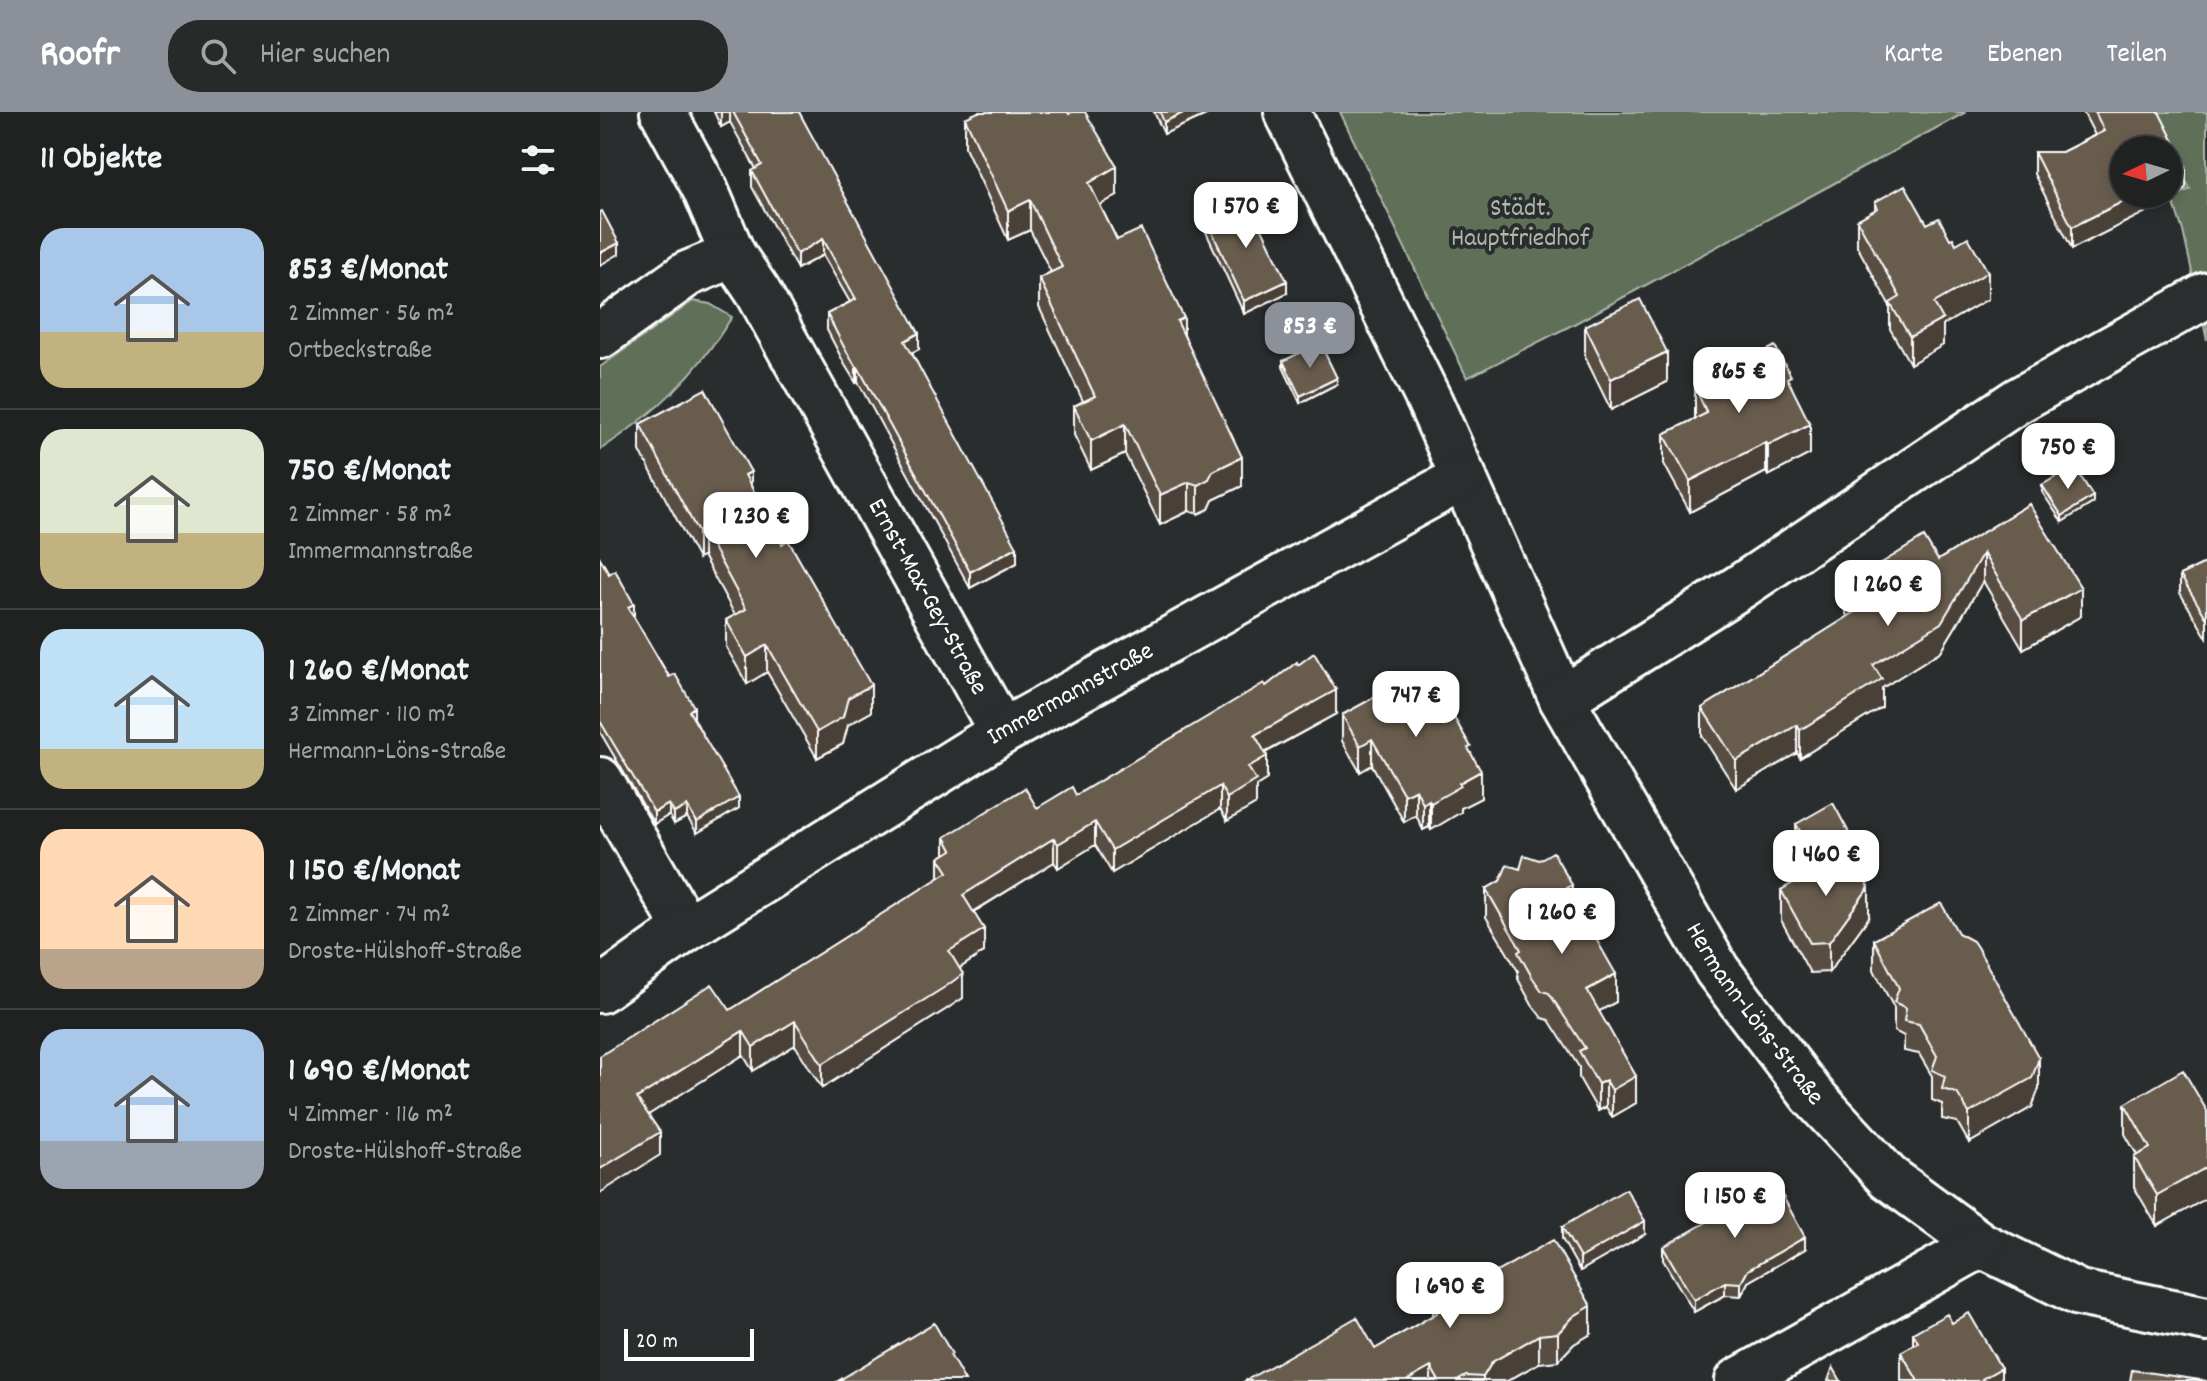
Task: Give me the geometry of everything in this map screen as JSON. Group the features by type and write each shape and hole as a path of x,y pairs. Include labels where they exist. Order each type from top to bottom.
{"street":[{"name":"Ernst-Max-Gey-Straße","path":"663,112 705,189 733,255 758,292 1002,732"},
{"name":"Hermann-Löns-Straße","path":"1287,112 1430,402 1562,699 1717,970 1812,1095 1888,1177 1981,1245 2079,1293 2207,1319"},
{"path":"600,336 687,274 733,255"},
{"path":"1562,699 1740,587 2017,401 2207,295"},
{"name":"Immermannstraße","path":"600,990 686,929 1002,732 1464,477"},
{"path":"600,780 686,929"},
{"path":"1738,1381 1981,1245"}],"green space":[{"name":"Städt. Hauptfriedhof","path":"1340,112 1966,112 1572,325 1467,378"},
{"path":"2152,112 2207,112 2207,340 2175,208 2182,208 2182,193 2190,189 2182,173 2182,136 2164,136"},
{"path":"693,301 710,304 732,317 704,357 674,391 600,450 600,367"}],"building":[{"path":"733,112 799,112 919,333 905,341 1017,547 970,572 827,314 856,299 823,239 797,254 752,171 762,165"},
{"path":"978,112 1085,112 1117,166 1089,183 1117,240 1141,229 1184,318 1177,321 1242,457 1213,471 1209,479 1198,485 1189,482 1160,495 1125,424 1091,441 1074,406 1095,396 1039,278 1062,267 1030,200 1008,211 965,118"},
{"path":"1160,112 1185,112 1164,122"},
{"path":"2095,112 2159,112 2171,136 2110,136 2110,208 2072,227 2034,152 2062,152 2104,131"},
{"path":"1905,185 1927,224 1939,218 1956,244 1968,237 1988,272 1934,303 1943,319 1910,337 1890,303 1900,297 1857,220 1878,208 1875,202"},
{"path":"1248,199 1287,281 1244,301 1206,219"},
{"path":"600,212 619,243 600,253"},
{"path":"1640,299 1667,352 1611,379 1585,326"},
{"path":"1320,343 1337,378 1300,396 1283,361"},
{"path":"1775,346 1810,424 1768,445 1766,442 1690,481 1664,434 1707,413 1695,388"},
{"path":"705,389 751,472 745,475 782,544 788,540 871,685 848,698 843,717 817,732 767,645 747,657 726,620 746,609 703,529 698,532 640,424"},
{"path":"2074,466 2093,496 2062,516 2042,485"},
{"path":"2029,504 2081,588 2023,620 1983,553 1941,623 1873,665 1882,679 1800,730 1797,725 1736,761 1702,708 1860,609 1846,585 1924,537 1938,560"},
{"path":"600,558 609,574 615,570 634,604 628,607 669,677 675,674 694,707 689,711 739,797 697,822 687,806 674,813 669,804 654,812 600,721"},
{"path":"2207,562 2207,619 2180,575"},
{"path":"1314,653 1336,690 1255,735 1267,756 1248,767 1256,780 1227,798 1220,786 1112,850 1095,822 1058,844 1054,838 963,895 984,929 949,951 963,974 822,1064 795,1021 753,1047 743,1031 637,1098 660,1132 600,1169 600,1056 712,984 730,1010 948,872 939,858 952,850 945,837 1025,788 1037,808 1072,787 1076,795 1264,683 1266,686"},
{"path":"1425,673 1438,696 1441,694 1481,771 1459,783 1461,786 1431,803 1429,800 1423,804 1416,789 1404,795 1372,739 1360,746 1342,715"},
{"path":"1833,803 1853,840 1817,860 1796,824"},
{"path":"1849,851 1869,887 1829,942 1810,943 1781,890"},
{"path":"1553,852 1572,885 1567,888 1616,974 1587,990 1636,1076 1612,1090 1606,1080 1598,1084 1579,1051 1585,1048 1549,993 1542,991 1532,977 1518,952 1521,950 1486,889 1500,881 1507,865 1520,869 1524,855 1539,860"},
{"path":"1941,903 1958,933 1973,941 1977,947 2039,1058 2032,1078 1969,1113 1957,1093 1942,1089 1945,1076 1932,1070 1937,1056 1919,1024 1904,1021 1906,1008 1894,1002 1899,988 1874,940"},
{"path":"2183,1070 2207,1111 2207,1167 2157,1195 2134,1157 2150,1148 2125,1104"},
{"path":"1743,1181 1776,1184 1805,1237 1748,1270 1741,1283 1725,1282 1694,1300 1663,1247 1742,1202"},
{"path":"1626,1189 1645,1221 1580,1258 1562,1227"},
{"path":"1553,1240 1591,1306 1574,1316 1558,1333 1539,1335 1492,1362 1483,1377 1466,1376 1457,1381 1439,1381 1431,1367 1406,1381 1245,1381 1357,1317 1375,1349 1437,1313 1433,1308"},
{"path":"1969,1313 2001,1368 1983,1381 1918,1381 1901,1352 1918,1342 1913,1333 1947,1314 1952,1323"},
{"path":"934,1323 965,1381 838,1381"},
{"path":"1833,1367 1841,1381 1828,1381"},
{"path":"2132,1370 2207,1381 2130,1381"}]}
